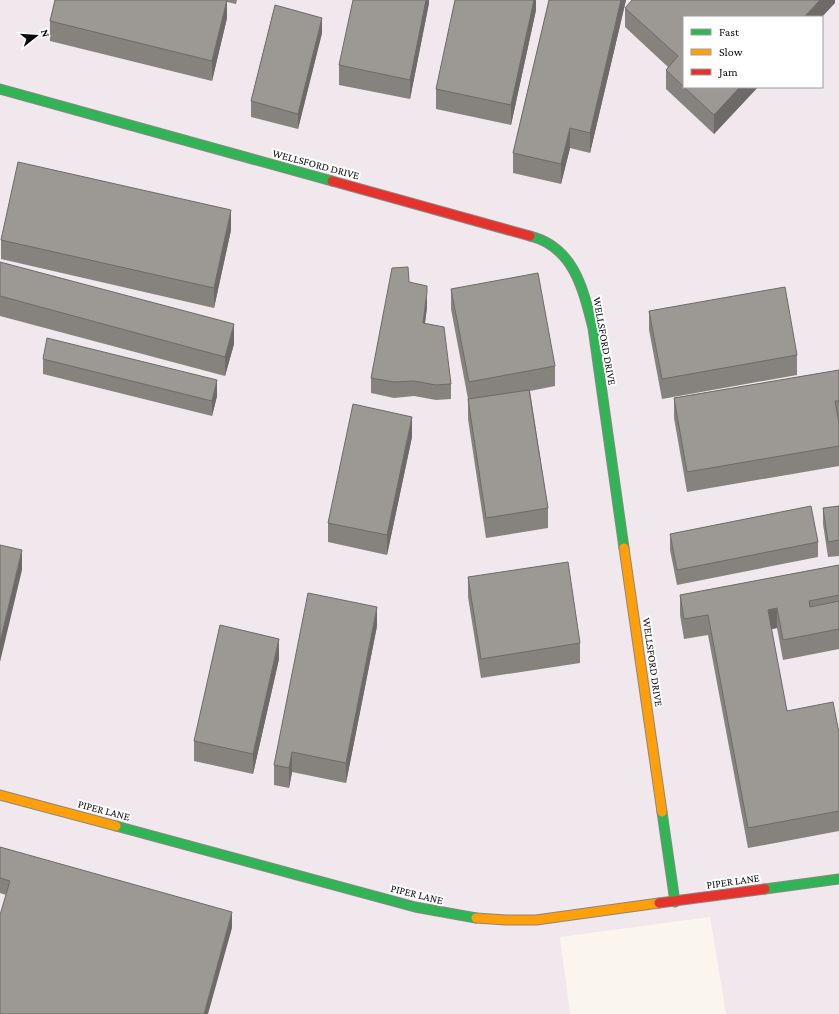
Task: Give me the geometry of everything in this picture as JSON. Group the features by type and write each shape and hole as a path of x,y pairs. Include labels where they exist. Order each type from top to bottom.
{"street":[{"name":"WELLSFORD DRIVE","path":"0,88 544,240 561,253 576,271 585,294 593,328 675,902"},
{"name":"PIPER LANE","path":"0,794 415,907 470,918 509,921 536,920 839,879"}],"shaded area":[{"path":"0,0 839,0 839,1014 726,1014 710,917 560,937 570,1014 0,1014"}],"building":[{"path":"55,0 227,0 212,61 50,21"},
{"path":"353,0 426,0 410,80 339,65"},
{"path":"455,0 534,0 511,105 436,89"},
{"path":"549,0 621,0 590,133 570,128 561,164 513,153"},
{"path":"632,0 820,0 805,16 683,16 683,86 666,70 678,56 625,8"},
{"path":"275,5 322,18 298,114 251,101"},
{"path":"685,88 739,88 714,115"},
{"path":"18,162 231,210 214,288 1,240"},
{"path":"0,262 234,324 225,357 0,296"},
{"path":"408,267 409,282 427,286 423,323 444,327 451,384 436,385 414,381 394,382 371,378 392,268"},
{"path":"538,273 555,366 469,382 451,289"},
{"path":"785,287 797,355 662,379 649,311"},
{"path":"47,338 217,380 212,401 43,359"},
{"path":"839,370 839,401 835,401 839,423 839,446 687,472 674,398"},
{"path":"529,390 548,508 486,518 468,399"},
{"path":"353,404 412,417 387,535 328,523"},
{"path":"811,506 818,542 677,570 670,534"},
{"path":"839,506 839,540 828,542 823,508"},
{"path":"0,545 22,550 0,642"},
{"path":"568,562 580,643 481,659 468,577"},
{"path":"839,565 839,595 809,601 810,607 839,601 839,629 783,640 777,608 768,610 787,711 833,702 839,733 839,811 748,828 708,615 684,619 680,595"},
{"path":"308,593 377,607 346,763 292,752 289,768 274,765"},
{"path":"220,625 279,639 253,754 194,741"},
{"path":"0,847 232,912 204,1014 0,1014 0,915 10,881 0,878"}],"traffic: fast":[{"path":"0,89 332,181"},
{"path":"530,236 545,242 557,250 567,260 574,272 585,299 593,328 624,548"},
{"path":"662,812 675,902"},
{"path":"116,826 415,907 476,918"},
{"path":"765,889 839,879"}],"traffic: slow":[{"path":"624,548 662,812"},
{"path":"0,795 116,826"},
{"path":"476,918 536,920 659,903"}],"traffic: jam":[{"path":"332,181 530,236"},
{"path":"659,903 765,889"}]}
